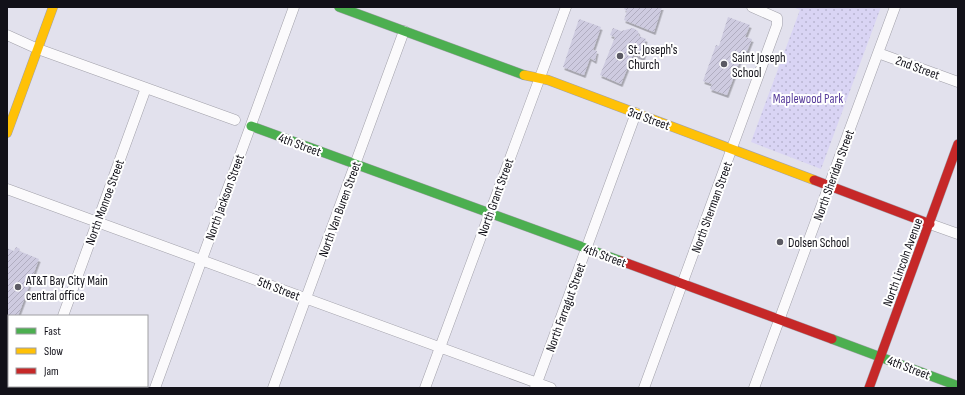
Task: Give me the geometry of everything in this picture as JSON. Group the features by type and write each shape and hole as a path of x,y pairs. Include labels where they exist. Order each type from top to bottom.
{"main road":[{"path":"7,133 53,7"},
{"name":"3rd Street","path":"339,7 539,79 548,80 733,148 930,224"},
{"name":"4th Street","path":"251,126 490,212 958,386"},
{"name":"North Lincoln Avenue","path":"869,388 958,144"}],"street":[{"name":"North Jackson Street","path":"156,388 294,7"},
{"name":"North Grant Street","path":"425,388 566,7"},
{"name":"North Sherman Street","path":"644,388 777,25 777,18 752,7"},
{"name":"North Sheridan Street","path":"754,388 896,7"},
{"name":"North Van Buren Street","path":"274,388 404,31"},
{"path":"7,35 38,48 235,120"},
{"name":"2nd Street","path":"878,53 958,82"},
{"name":"North Monroe Street","path":"63,315 146,88"},
{"name":"North Farragut Street","path":"536,386 636,113"},
{"name":"5th Street","path":"7,189 440,347 536,386 551,388"},
{"name":"3rd Street","path":"930,224 958,234"}],"green space":[{"name":"Maplewood Park","path":"793,7 881,7 821,169 751,142 800,10"}],"building":[{"path":"625,7 662,7 654,32 624,20 627,11 624,9"},
{"path":"728,17 750,25 745,37 752,39 745,56 742,55 727,95 710,89 712,84 703,81 716,45 719,46"},
{"path":"579,19 601,27 593,50 597,51 595,61 590,58 584,75 563,67"},
{"name":"St. Joseph's Church","path":"613,28 621,31 633,28 638,31 639,36 646,39 643,48 646,49 643,58 633,54 621,84 600,75 615,37 610,35"},
{"name":"AT&T Bay City Main central office","path":"16,247 20,249 19,251 39,259 18,315 8,315 8,324 7,248 14,251"}],"traffic: fast":[{"path":"339,7 524,75"},
{"path":"251,126 621,261"},
{"path":"832,339 958,386"}],"traffic: slow":[{"path":"7,133 53,7"},
{"path":"524,75 548,80 814,180"}],"traffic: jam":[{"path":"869,388 958,144"},
{"path":"814,180 930,224"},
{"path":"621,261 832,339"}],"place":[{"name":"St. Joseph's Church","path":"620,56"},
{"name":"Saint Joseph School","path":"724,64"},
{"name":"Dolsen School","path":"780,242"},
{"name":"AT&T Bay City Main central office","path":"18,287"}]}
